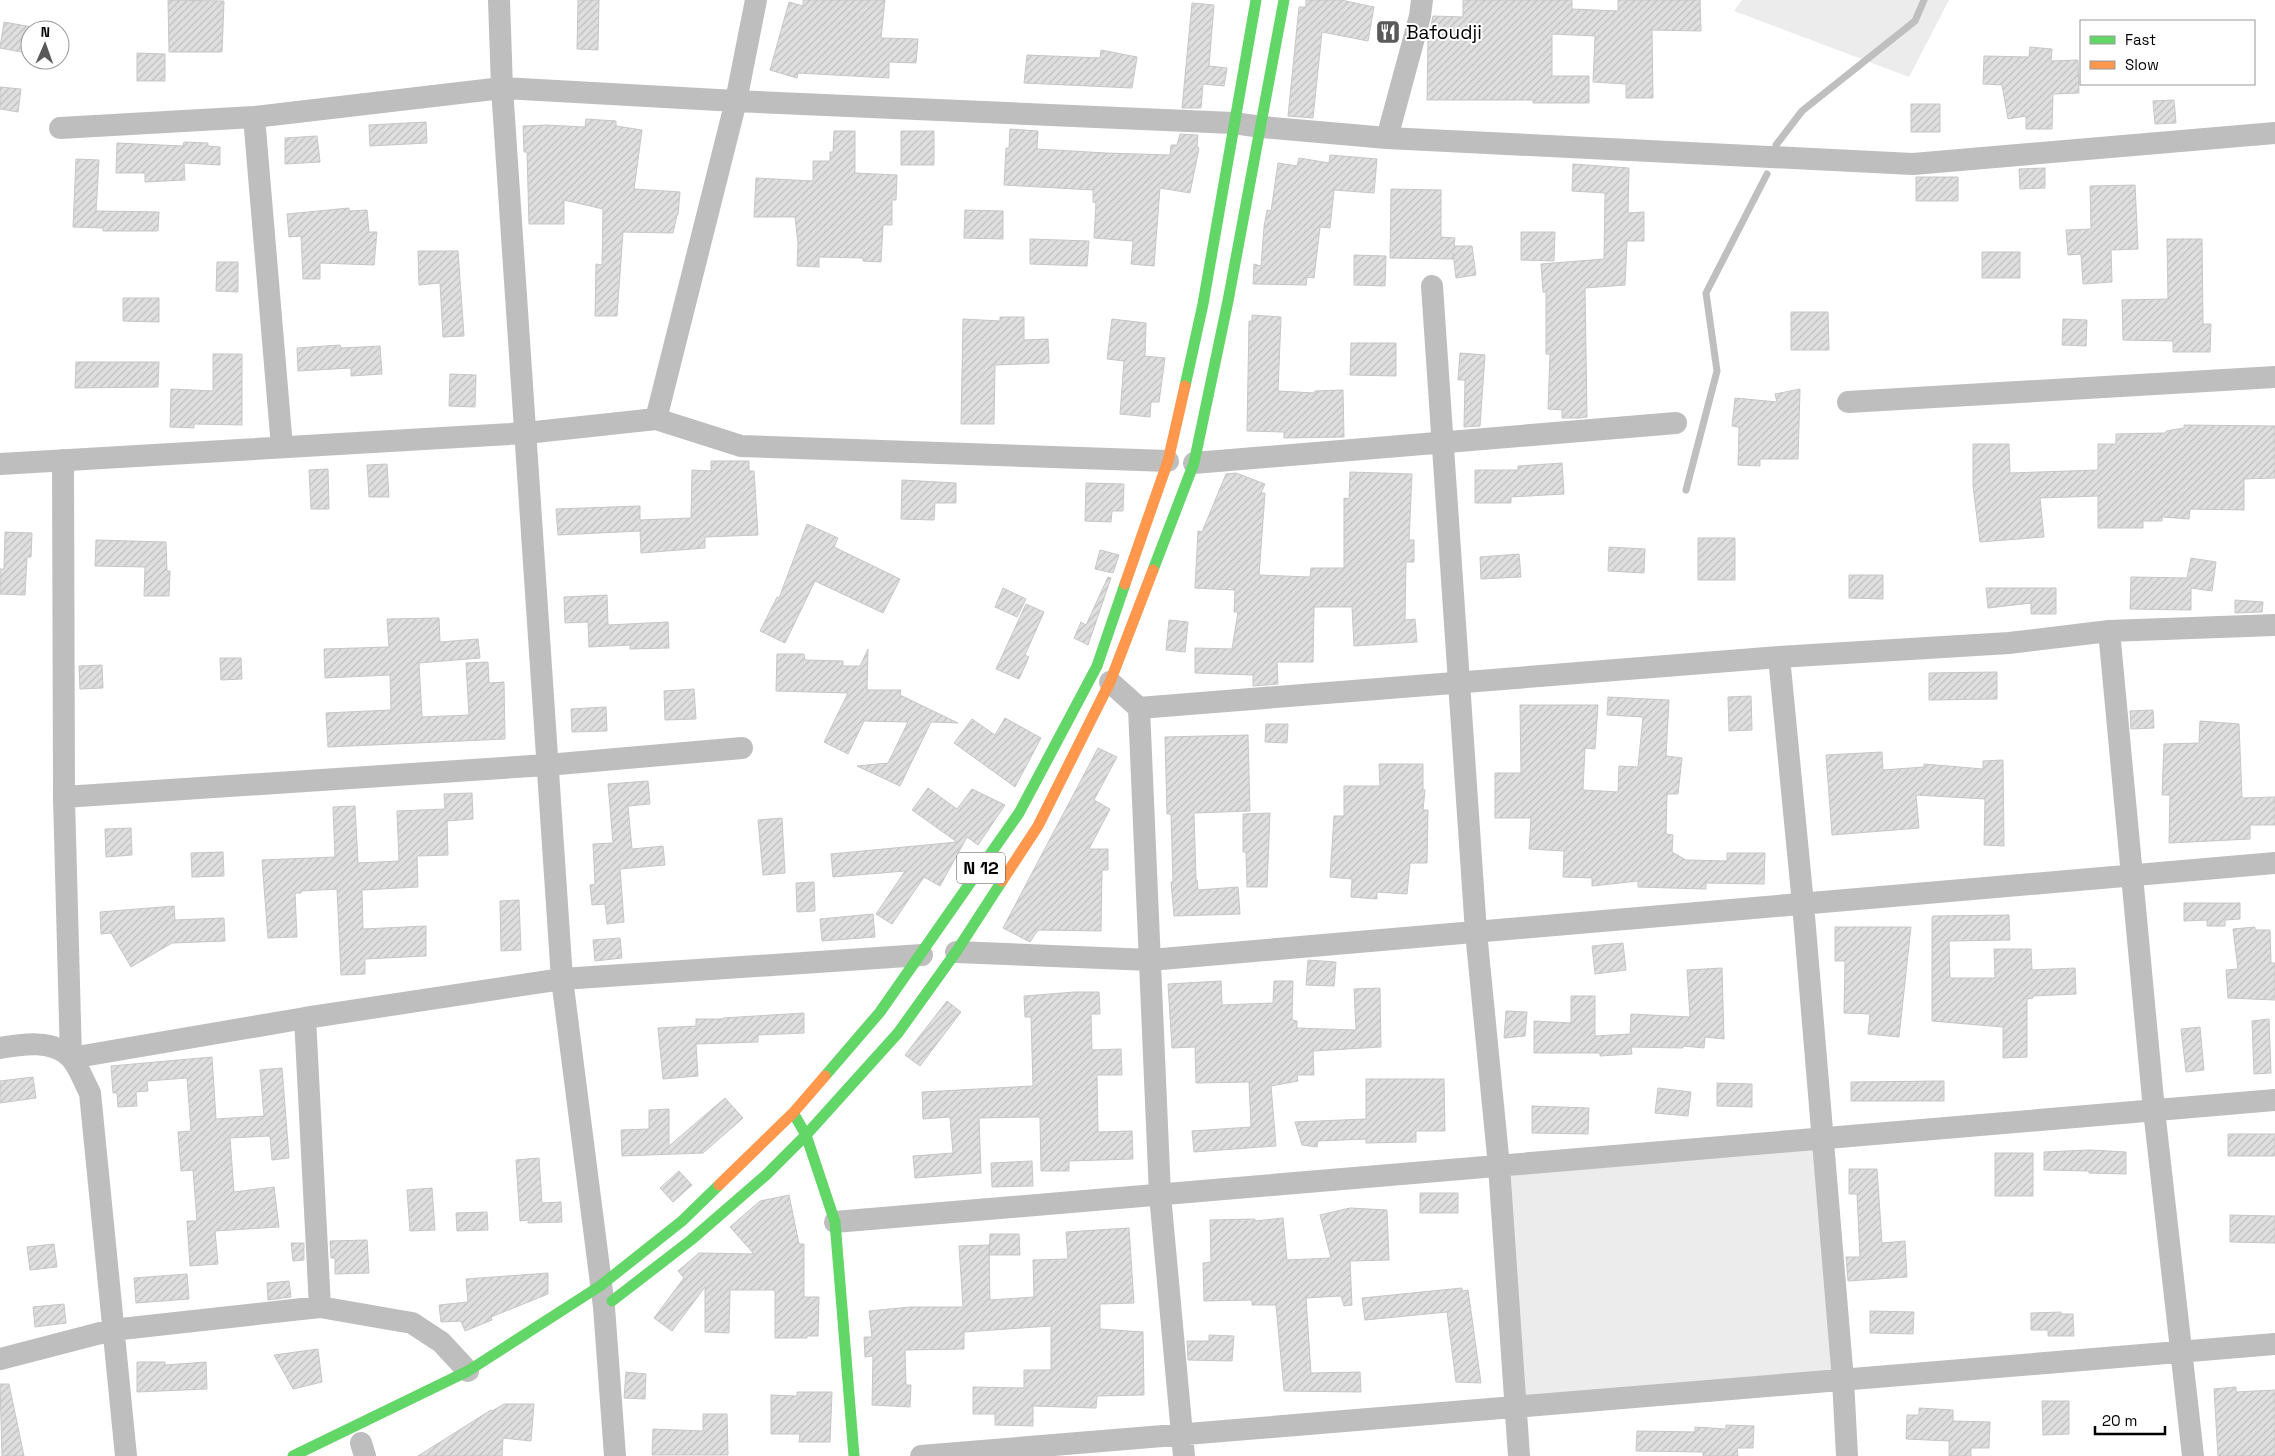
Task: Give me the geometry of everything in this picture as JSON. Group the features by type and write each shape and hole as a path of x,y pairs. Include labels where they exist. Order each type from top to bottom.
{"main road":[{"name":"N 12","path":"600,1302 793,1113 880,1012 922,955 1018,813 1097,666 1168,460 1203,304 1232,122 1256,0"},
{"name":"N 12","path":"293,1456 468,1371 600,1302 691,1240 766,1175 806,1135 898,1033 956,952 1038,826 1110,682 1194,463 1262,127 1284,0"},
{"path":"793,1113 806,1135 835,1222 854,1456"}],"street":[{"path":"499,0 502,88 526,433 546,765 562,979 600,1302 615,1456"},
{"path":"656,419 736,100 756,0"},
{"path":"1387,138 1420,16 1422,0"},
{"path":"60,128 254,117 502,88 1232,122 1262,127 1387,138 1913,164 2275,133"},
{"path":"254,117 282,447"},
{"path":"1432,286 1476,932 1499,1166 1519,1456"},
{"path":"1848,402 2275,376"},
{"path":"0,464 526,433 656,419 741,446 1168,460"},
{"path":"1194,463 1676,423"},
{"path":"63,460 64,797 71,1058 90,1093 126,1456"},
{"path":"1110,682 1140,708 1779,657 2009,643 2109,631 2275,625"},
{"path":"2109,631 2154,1110 2193,1456"},
{"path":"1779,657 1823,1138 1843,1380 1847,1456"},
{"path":"1140,708 1160,1195 1183,1445"},
{"path":"64,797 546,765 742,748"},
{"path":"956,952 1150,960 2275,864"},
{"path":"0,1048 23,1044 54,1047 71,1058 306,1018 562,979 922,955"},
{"path":"306,1018 320,1307"},
{"path":"835,1222 2275,1100"},
{"path":"0,1359 112,1330 320,1307 412,1323 441,1342 468,1371"},
{"path":"921,1456 1183,1445 1516,1407 2275,1344"}],"shaded area":[{"path":"1742,0 1949,0 1909,77 1734,11"},
{"path":"1823,1138 1843,1380 1516,1407 1499,1166"}],"building":[{"path":"168,0 224,1 222,52 169,52"},
{"path":"578,0 599,0 598,50 577,49"},
{"path":"803,0 885,0 881,38 918,39 916,63 889,62 889,78 798,73 797,78 770,70 789,2 803,6"},
{"path":"1306,0 1341,0 1374,7 1368,41 1322,32 1313,118 1288,116 1299,7 1306,7"},
{"path":"1463,0 1572,0 1572,9 1618,11 1618,0 1700,0 1701,31 1652,30 1653,98 1626,98 1626,84 1593,82 1595,36 1552,34 1552,76 1589,76 1589,103 1533,103 1533,100 1427,100 1428,39 1433,16 1463,17"},
{"path":"1192,3 1214,5 1209,66 1227,68 1224,86 1203,84 1201,108 1182,108"},
{"path":"4,22 20,25 20,52 0,48"},
{"path":"2030,47 2052,49 2051,61 2078,60 2079,93 2053,94 2052,129 2026,129 2026,116 2008,119 2002,85 1983,84 1984,56 2029,57"},
{"path":"1101,50 1137,57 1132,88 1024,83 1027,55 1100,58"},
{"path":"137,53 165,54 165,81 137,81"},
{"path":"0,87 21,89 18,112 0,109"},
{"path":"2174,100 2176,123 2155,124 2153,101"},
{"path":"1911,104 1940,104 1940,132 1911,132"},
{"path":"586,119 616,121 616,126 642,130 634,189 680,192 678,215 673,233 623,232 617,316 595,316 596,264 602,265 603,209 564,200 564,224 529,224 527,152 524,152 523,126 585,127"},
{"path":"426,122 427,143 370,146 369,125"},
{"path":"1010,129 1038,131 1037,149 1106,153 1170,155 1171,145 1177,145 1180,134 1198,135 1197,147 1199,148 1190,193 1160,188 1154,266 1131,264 1133,241 1094,238 1096,203 1093,202 1093,190 1004,185 1006,148 1009,148"},
{"path":"834,131 855,131 855,173 897,175 896,200 892,200 892,225 883,225 881,262 863,261 863,258 819,257 819,267 797,266 798,243 795,217 754,217 756,178 813,181 813,161 830,161 830,152 833,152"},
{"path":"901,131 934,131 934,165 901,165"},
{"path":"317,136 320,162 285,164 285,138"},
{"path":"184,142 208,143 208,146 220,147 220,165 184,163 185,180 145,182 145,173 116,173 117,143 183,146"},
{"path":"1330,155 1377,159 1374,193 1334,190 1330,228 1320,227 1314,278 1307,277 1306,285 1253,284 1254,264 1261,266 1264,227 1267,210 1271,211 1278,163 1297,166 1299,158 1329,163"},
{"path":"76,159 99,160 96,211 159,212 158,231 103,231 103,228 73,227"},
{"path":"1573,164 1629,168 1628,213 1644,212 1644,241 1627,241 1625,285 1585,288 1587,417 1562,418 1562,410 1548,409 1550,354 1546,354 1546,292 1543,292 1541,264 1604,259 1605,193 1572,191"},
{"path":"2045,168 2045,188 2020,189 2019,169"},
{"path":"1916,177 1958,177 1958,201 1916,201"},
{"path":"2135,185 2138,249 2111,250 2112,282 2083,284 2081,254 2068,255 2066,230 2091,229 2090,186"},
{"path":"1391,189 1441,190 1441,237 1455,238 1454,246 1472,246 1476,275 1456,278 1453,253 1453,259 1390,258"},
{"path":"349,208 349,211 367,210 369,232 377,232 374,265 320,263 320,279 303,279 301,236 289,237 287,214"},
{"path":"965,210 1003,211 1003,239 964,238"},
{"path":"1521,232 1555,232 1554,261 1521,260"},
{"path":"1030,239 1089,241 1087,266 1030,264"},
{"path":"2167,239 2202,239 2203,324 2211,324 2210,352 2173,352 2173,341 2123,340 2122,300 2168,299"},
{"path":"418,251 458,251 464,336 443,337 440,283 419,285"},
{"path":"1982,252 2020,252 2020,278 1982,278"},
{"path":"1354,255 1386,256 1385,286 1354,285"},
{"path":"217,262 238,262 238,292 216,291"},
{"path":"123,298 159,298 159,322 123,321"},
{"path":"1791,312 1828,312 1829,350 1791,350"},
{"path":"1252,315 1281,317 1278,391 1315,393 1315,391 1343,390 1344,437 1284,438 1284,432 1247,431 1249,321 1252,321"},
{"path":"1000,317 1024,317 1024,340 1048,339 1049,363 995,365 994,424 961,424 963,319 1000,321"},
{"path":"1112,319 1146,323 1145,356 1165,358 1159,402 1151,402 1150,417 1120,414 1124,361 1107,359"},
{"path":"2063,319 2087,320 2086,346 2062,345"},
{"path":"1351,343 1396,343 1396,376 1350,375"},
{"path":"340,345 341,348 380,346 382,374 351,376 351,368 298,371 297,348"},
{"path":"1460,353 1485,355 1480,426 1464,427 1465,380 1458,380"},
{"path":"213,354 242,354 242,425 194,424 194,428 170,427 171,389 213,391"},
{"path":"76,362 159,362 158,387 75,388"},
{"path":"450,374 476,375 475,407 449,406"},
{"path":"1800,389 1798,459 1760,459 1760,466 1738,465 1739,427 1732,426 1735,398 1777,402 1775,394"},
{"path":"2184,425 2275,426 2275,478 2244,479 2244,510 2190,509 2189,519 2162,517 2162,521 2143,521 2143,528 2098,528 2098,496 2040,498 2044,537 1980,542 1973,486 1973,444 2009,444 2010,473 2098,470 2098,444 2116,444 2116,434 2166,433 2166,431 2184,428"},
{"path":"711,461 749,461 749,471 754,471 758,535 705,537 705,548 641,553 640,529 640,531 558,535 556,509 640,506 640,520 691,518 692,470 711,471"},
{"path":"1562,463 1564,494 1511,497 1511,503 1475,503 1475,470 1518,470 1518,466"},
{"path":"387,464 389,497 369,497 367,465"},
{"path":"328,469 329,509 311,509 309,470"},
{"path":"1350,472 1412,474 1409,540 1414,540 1414,562 1406,562 1405,620 1415,619 1417,642 1354,646 1352,607 1314,607 1313,662 1277,662 1278,684 1253,686 1253,675 1195,673 1195,648 1232,649 1238,612 1234,612 1235,590 1195,588 1198,531 1202,532 1226,474 1236,473 1265,484 1261,493 1265,493 1259,575 1310,577 1311,568 1344,568 1344,498 1349,499"},
{"path":"902,480 956,483 956,503 935,503 934,520 901,519"},
{"path":"1086,483 1124,484 1123,511 1112,511 1111,522 1085,521"},
{"path":"807,524 838,538 834,547 900,579 883,613 815,581 785,643 760,631 777,597 779,598"},
{"path":"5,532 32,533 31,557 27,557 25,595 0,594 0,569 4,569"},
{"path":"1698,538 1735,538 1735,580 1698,580"},
{"path":"96,540 166,542 167,571 170,571 169,596 144,596 145,567 95,566"},
{"path":"1609,547 1645,549 1644,573 1608,571"},
{"path":"1100,550 1119,555 1113,573 1095,569"},
{"path":"1519,554 1521,577 1481,579 1480,557"},
{"path":"2191,558 2216,562 2212,591 2191,588 2191,610 2130,609 2131,577 2187,578"},
{"path":"1849,575 1883,575 1883,599 1849,598"},
{"path":"1108,577 1111,578 1088,645 1074,638 1081,622 1086,625"},
{"path":"1003,588 1026,599 1017,617 995,607"},
{"path":"1986,588 2056,588 2056,614 2031,614 2031,603 1988,608"},
{"path":"607,595 608,625 668,622 669,648 630,649 630,645 589,647 588,622 565,623 564,597"},
{"path":"2235,600 2263,602 2262,612 2235,613"},
{"path":"1026,604 1044,612 1025,655 1029,657 1019,679 996,669"},
{"path":"439,618 440,642 478,639 480,658 419,663 422,717 469,715 466,663 488,662 489,683 504,682 505,739 328,747 326,713 391,710 390,675 325,678 324,649 389,647 387,619"},
{"path":"1169,620 1188,622 1185,652 1166,650"},
{"path":"868,649 867,690 901,690 900,695 958,723 931,722 900,786 857,766 888,763 908,722 864,721 848,754 824,742 848,693 776,691 777,654 804,654 805,660 843,661 843,666 860,666"},
{"path":"220,658 241,658 242,679 221,680"},
{"path":"102,665 103,688 80,689 79,666"},
{"path":"1997,672 1997,699 1929,700 1929,673"},
{"path":"694,689 696,719 665,720 664,691"},
{"path":"1751,696 1752,730 1729,731 1728,697"},
{"path":"1608,697 1669,700 1666,756 1682,758 1678,794 1667,794 1666,834 1673,835 1672,852 1686,860 1727,861 1727,853 1765,853 1764,884 1706,883 1706,889 1638,887 1638,881 1592,886 1592,878 1563,877 1564,851 1529,849 1531,818 1495,818 1495,773 1521,773 1520,705 1598,705 1595,749 1585,748 1583,790 1618,792 1619,766 1638,767 1643,717 1607,715"},
{"path":"606,707 607,731 572,732 571,709"},
{"path":"2153,710 2154,728 2131,729 2130,711"},
{"path":"1005,718 1041,738 1015,787 954,743 972,719 995,735"},
{"path":"2200,721 2239,724 2242,798 2275,797 2275,825 2250,825 2250,839 2169,843 2170,795 2162,795 2164,744 2199,743"},
{"path":"1266,724 1288,724 1287,743 1265,742"},
{"path":"1248,735 1250,811 1194,813 1198,890 1238,887 1240,914 1174,916 1171,882 1173,882 1171,814 1167,814 1165,737"},
{"path":"1098,748 1117,757 1094,800 1110,809 1089,849 1108,849 1108,870 1102,870 1101,931 1038,930 1030,942 1003,928"},
{"path":"1882,752 1883,770 1924,767 1924,764 1983,769 1983,761 2003,760 2004,846 1984,845 1985,799 1916,795 1919,828 1832,835 1826,755"},
{"path":"1379,764 1423,764 1423,789 1425,790 1423,810 1428,810 1427,863 1410,863 1407,894 1377,892 1377,899 1351,897 1352,879 1330,877 1334,816 1344,816 1344,786 1380,786"},
{"path":"648,781 650,804 628,806 632,849 663,846 665,865 620,869 624,922 607,924 605,904 592,905 590,885 595,884 593,844 613,843 608,784"},
{"path":"928,788 957,809 972,789 1005,805 978,845 967,837 940,886 924,877 892,924 876,914 905,871 833,877 831,854 957,842 912,810"},
{"path":"472,793 473,819 447,821 448,855 417,856 418,887 362,890 363,929 426,926 426,956 365,959 365,974 341,975 337,889 295,893 297,937 268,938 262,860 335,857 333,807 355,806 358,863 399,861 397,811 445,809 444,794"},
{"path":"1270,813 1267,887 1247,887 1246,852 1243,852 1243,814"},
{"path":"782,818 785,873 763,875 758,820"},
{"path":"131,828 132,855 106,857 105,829"},
{"path":"223,852 224,876 192,877 191,853"},
{"path":"814,882 815,911 797,912 796,883"},
{"path":"519,900 521,950 501,951 500,901"},
{"path":"2184,903 2240,903 2240,919 2225,920 2225,926 2207,926 2207,920 2184,921"},
{"path":"174,906 175,920 224,918 225,941 172,943 131,967 111,933 101,934 100,912"},
{"path":"873,914 875,937 822,941 820,919"},
{"path":"2009,915 2010,940 1949,941 1950,978 1995,978 1994,949 2031,949 2032,970 2075,968 2076,994 2033,996 2033,998 2027,999 2027,1057 2003,1058 2003,1027 1932,1021 1933,916"},
{"path":"1835,927 1911,927 1899,1037 1868,1034 1870,1014 1844,1013 1845,961 1835,961"},
{"path":"2255,927 2255,930 2270,930 2271,963 2275,963 2275,1000 2228,998 2226,970 2238,969 2233,929"},
{"path":"620,938 622,958 595,961 593,940"},
{"path":"1623,943 1626,970 1595,974 1592,946"},
{"path":"1308,960 1336,962 1334,986 1306,985"},
{"path":"1722,968 1724,1039 1705,1037 1704,1048 1683,1046 1683,1048 1631,1047 1632,1054 1600,1056 1600,1053 1534,1053 1534,1021 1571,1023 1571,996 1595,996 1595,1036 1630,1034 1631,1014 1690,1017 1687,970"},
{"path":"1221,981 1222,1005 1273,1003 1274,981 1293,981 1292,1020 1297,1021 1297,1028 1356,1030 1354,989 1380,988 1381,1047 1313,1051 1314,1075 1297,1075 1298,1081 1271,1086 1276,1146 1194,1152 1192,1131 1251,1127 1249,1082 1196,1083 1195,1047 1172,1048 1168,984"},
{"path":"1099,992 1100,1014 1091,1014 1092,1050 1121,1049 1122,1075 1097,1075 1098,1132 1132,1131 1133,1159 1069,1161 1069,1171 1041,1171 1040,1117 979,1118 981,1173 915,1178 913,1156 953,1153 950,1117 923,1119 922,1092 1033,1086 1031,1017 1025,1017 1024,996"},
{"path":"947,1001 961,1012 920,1066 905,1055"},
{"path":"1506,1011 1527,1012 1525,1036 1504,1038"},
{"path":"804,1013 804,1033 758,1035 758,1042 696,1044 698,1076 663,1079 658,1028 696,1026 696,1019"},
{"path":"2269,1019 2271,1073 2254,1074 2252,1021"},
{"path":"2200,1027 2204,1070 2186,1072 2181,1029"},
{"path":"212,1057 216,1119 264,1116 260,1070 282,1068 289,1158 272,1160 270,1136 230,1138 234,1192 274,1187 279,1227 215,1231 218,1264 190,1266 187,1221 197,1221 193,1170 181,1171 178,1132 191,1131 187,1078 147,1081 148,1091 136,1092 137,1106 118,1107 117,1093 113,1093 111,1066"},
{"path":"33,1077 36,1098 0,1103 0,1081"},
{"path":"1366,1079 1444,1079 1445,1131 1416,1131 1416,1142 1366,1143 1366,1139 1318,1141 1317,1147 1302,1145 1295,1122 1366,1119"},
{"path":"1944,1081 1944,1101 1851,1101 1851,1082"},
{"path":"1717,1083 1752,1084 1752,1107 1717,1106"},
{"path":"1658,1088 1691,1092 1688,1116 1655,1113"},
{"path":"725,1098 743,1118 703,1153 622,1156 621,1130 649,1129 649,1110 669,1109 669,1146"},
{"path":"1532,1106 1589,1108 1588,1134 1532,1133"},
{"path":"2228,1134 2275,1134 2275,1156 2228,1156"},
{"path":"2090,1150 2126,1152 2126,1174 2044,1170 2044,1152"},
{"path":"1995,1153 2033,1153 2033,1196 1995,1196"},
{"path":"539,1158 542,1203 561,1202 562,1222 528,1223 528,1220 520,1221 516,1160"},
{"path":"1032,1161 1033,1186 992,1187 991,1163"},
{"path":"1849,1169 1877,1169 1882,1243 1905,1241 1907,1277 1848,1281 1846,1257 1860,1257 1857,1194 1849,1194"},
{"path":"679,1171 692,1185 673,1202 660,1188"},
{"path":"432,1188 435,1230 410,1231 407,1190"},
{"path":"1420,1193 1458,1193 1458,1213 1420,1213"},
{"path":"789,1195 799,1244 804,1244 804,1297 819,1297 818,1336 775,1338 775,1290 730,1290 729,1333 705,1332 705,1287 672,1331 654,1318 684,1278 678,1271 699,1253 754,1254 730,1227 760,1201"},
{"path":"1350,1208 1387,1210 1389,1260 1350,1261 1352,1305 1344,1306 1341,1296 1306,1298 1311,1373 1360,1372 1361,1392 1284,1391 1276,1305 1252,1305 1252,1300 1204,1301 1203,1263 1211,1262 1210,1220 1255,1219 1255,1221 1283,1218 1287,1260 1331,1258 1320,1215"},
{"path":"487,1212 488,1230 457,1231 456,1213"},
{"path":"2230,1215 2275,1216 2275,1243 2230,1242"},
{"path":"1129,1228 1134,1303 1100,1304 1100,1329 1143,1332 1144,1395 1097,1396 1096,1408 1033,1406 1033,1426 995,1425 995,1414 973,1414 973,1387 1024,1388 1024,1370 1051,1370 1051,1326 964,1332 964,1349 905,1350 906,1385 911,1385 910,1407 872,1405 873,1356 865,1357 864,1337 872,1337 869,1311 910,1307 963,1307 959,1246 989,1245 990,1300 1034,1297 1033,1260 1068,1259 1066,1232"},
{"path":"990,1234 1019,1234 1020,1255 989,1255"},
{"path":"367,1240 369,1273 335,1274 335,1258 331,1258 330,1241"},
{"path":"291,1243 304,1243 304,1260 293,1261"},
{"path":"54,1244 57,1267 30,1270 27,1247"},
{"path":"548,1273 548,1294 491,1317 492,1320 465,1331 461,1321 441,1322 439,1305 468,1302 466,1279"},
{"path":"187,1274 189,1299 136,1303 134,1278"},
{"path":"289,1281 291,1297 268,1300 267,1283"},
{"path":"1462,1288 1462,1291 1468,1290 1481,1383 1456,1382 1447,1312 1365,1320 1362,1298"},
{"path":"64,1304 66,1323 35,1327 33,1307"},
{"path":"1870,1311 1914,1312 1913,1334 1870,1333"},
{"path":"2061,1312 2061,1314 2073,1314 2074,1336 2048,1336 2048,1330 2031,1330 2031,1313"},
{"path":"1209,1335 1234,1336 1232,1361 1188,1360 1187,1341 1209,1341"},
{"path":"318,1349 322,1382 293,1389 274,1355"},
{"path":"137,1362 165,1362 165,1365 206,1362 207,1389 137,1392"},
{"path":"626,1372 646,1374 645,1399 624,1398"},
{"path":"0,1384 9,1384 24,1456 2,1456"},
{"path":"2236,1387 2236,1392 2275,1390 2275,1456 2218,1456 2214,1389"},
{"path":"797,1392 832,1392 830,1442 799,1442 800,1434 771,1434 771,1395 797,1396"},
{"path":"2042,1401 2069,1401 2069,1434 2043,1435"},
{"path":"504,1404 534,1404 531,1441 503,1438 502,1456 418,1456 491,1410"},
{"path":"1919,1408 1953,1410 1953,1421 1990,1422 1989,1448 1971,1448 1971,1456 1949,1456 1949,1441 1906,1439 1907,1415 1919,1415"},
{"path":"703,1414 727,1414 728,1455 652,1455 653,1429 703,1431"},
{"path":"1726,1425 1754,1426 1753,1448 1737,1448 1738,1456 1703,1456 1703,1452 1636,1451 1637,1431 1695,1432 1695,1427 1726,1429"}],"waterway":[{"path":"1776,145 1802,111 1915,21 1924,0"},
{"path":"1686,490 1717,371 1706,293 1767,174"}],"traffic: fast":[{"path":"1185,386 1203,304 1256,0"},
{"path":"1153,570 1194,463 1228,301 1284,0"},
{"path":"825,1076 880,1012 1019,813 1097,666 1125,584"},
{"path":"612,1301 691,1240 766,1175 806,1135 898,1033 956,952 1002,881"},
{"path":"795,1116 806,1135 835,1222 854,1456"},
{"path":"293,1456 468,1371 600,1286 682,1221 719,1185"}],"traffic: slow":[{"path":"1125,584 1168,461 1185,386"},
{"path":"1002,881 1038,826 1110,682 1153,570"},
{"path":"719,1185 793,1113 825,1076"}],"place":[{"name":"Bafoudji","path":"1388,32"}]}
